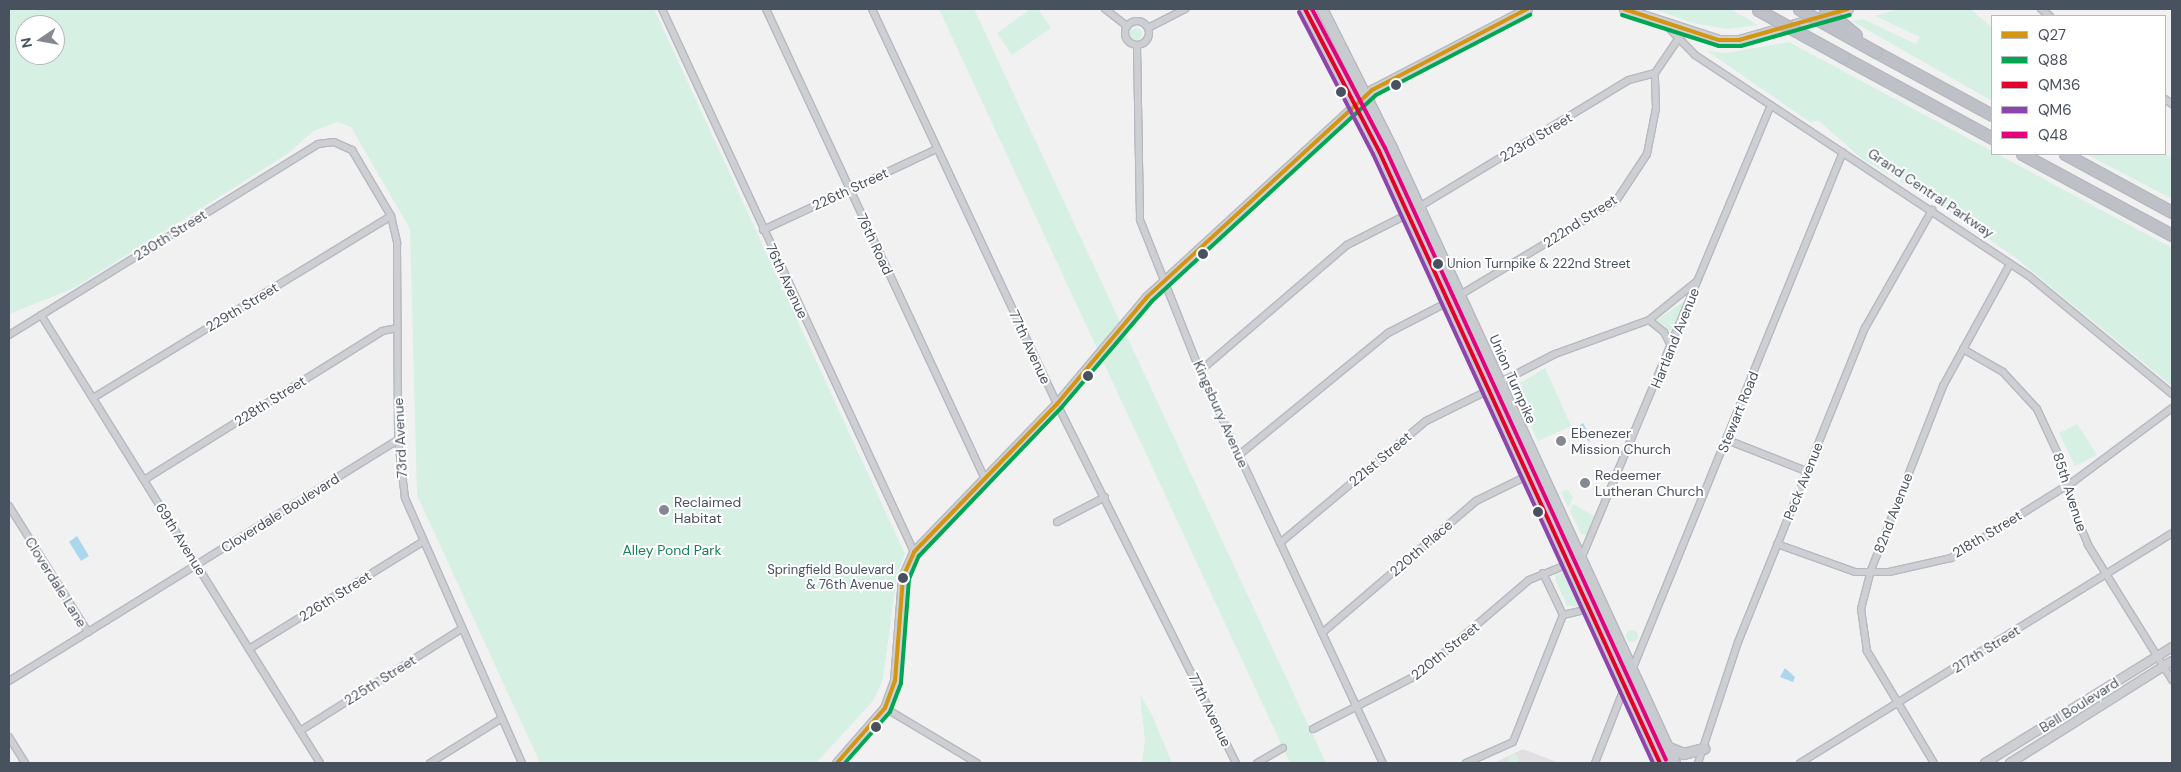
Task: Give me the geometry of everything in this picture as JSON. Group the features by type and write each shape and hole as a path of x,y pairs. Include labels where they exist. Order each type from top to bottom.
{"highway":[{"path":"1757,9 1991,137"},
{"path":"1799,9 1991,114"},
{"path":"1825,9 1876,52"},
{"path":"2024,155 2172,235"},
{"path":"2066,155 2172,212"}],"main road":[{"name":"Union Turnpike","path":"1305,9 1356,104 1408,214 1660,763"},
{"name":"Union Turnpike","path":"1322,9 1367,95 1675,763"},
{"path":"837,763 885,708 895,681 903,577 914,552 1057,404 1147,297 1167,281 1367,95 1527,9"},
{"path":"1624,9 1667,26 1685,29 1719,40 1739,40 1848,9"},
{"path":"1669,748 1684,754 1704,749"}],"street":[{"name":"76th Avenue","path":"662,9 914,552"},
{"name":"76th Road","path":"766,9 985,479"},
{"name":"77th Avenue","path":"872,9 1057,404 1105,496 1236,763"},
{"path":"1105,9 1127,26"},
{"path":"1148,28 1185,9"},
{"path":"1127,26 1138,20 1148,28"},
{"path":"1127,26 1126,39 1137,46 1146,42 1148,28"},
{"name":"Grand Central Parkway","path":"1667,26 1695,55 1932,210 2010,264 2172,394"},
{"path":"1655,73 1685,29"},
{"name":"Kingsbury Avenue","path":"1137,46 1140,220 1167,281 1200,370 1383,763"},
{"name":"223rd Street","path":"1419,207 1629,80 1655,73"},
{"name":"222nd Street","path":"1460,295 1616,201 1647,154 1656,108 1655,73"},
{"name":"Hartland Avenue","path":"1581,559 1672,348 1771,105"},
{"name":"73rd Avenue","path":"334,142 352,150 391,216 397,243 398,440 405,498 422,542 499,720 522,763"},
{"name":"230th Street","path":"9,335 318,144 334,142"},
{"name":"226th Street","path":"763,230 937,149"},
{"name":"Stewart Road","path":"1632,670 1843,152"},
{"name":"Peck Avenue","path":"1698,763 1738,642 1865,328 1932,210"},
{"path":"1200,370 1348,245 1408,214"},
{"name":"229th Street","path":"93,398 391,216"},
{"name":"82nd Avenue","path":"1934,763 1867,651 1861,628 1871,570 1943,386 2010,264"},
{"path":"1499,384 1555,354 1649,320 1672,305 1700,277"},
{"path":"1239,455 1388,333 1448,302"},
{"name":"69th Avenue","path":"41,315 320,763"},
{"path":"1649,320 1664,332 1672,348"},
{"name":"228th Street","path":"144,480 382,331 398,328"},
{"name":"85th Avenue","path":"1963,349 2003,372 2037,408 2088,545 2172,680"},
{"name":"221st Street","path":"1280,543 1426,421 1489,390"},
{"name":"218th Street","path":"1777,544 1823,564 1855,572 1871,570 1889,572 1951,558 2067,485 2172,408"},
{"name":"Cloverdale Boulevard","path":"9,681 398,440"},
{"path":"1727,440 1806,471"},
{"name":"220th Place","path":"1322,633 1476,501 1529,475"},
{"path":"1057,522 1105,496"},
{"name":"Cloverdale Lane","path":"9,506 88,632"},
{"name":"217th Street","path":"1800,763 2172,533"},
{"name":"226th Street","path":"249,649 422,542"},
{"path":"1570,564 1581,559"},
{"name":"220th Street","path":"1313,729 1357,708 1419,674 1543,573 1570,564"},
{"path":"1466,763 1513,742 1564,615 1543,573"},
{"path":"1564,615 1590,609"},
{"name":"225th Street","path":"300,731 460,630"},
{"name":"Bell Boulevard","path":"1985,763 2172,647"},
{"name":"Bell Boulevard","path":"2010,763 2172,661"},
{"path":"1595,763 1625,686"},
{"path":"885,708 977,763"},
{"path":"430,763 499,720"},
{"path":"9,737 25,763"},
{"path":"1257,763 1284,748"}],"shaded area":[{"path":"1523,749 1557,762 1494,763"}],"green space":[{"name":"Alley Pond Park","path":"9,9 654,9 905,554 897,575 883,679 873,701 816,763 540,763 417,495 410,229 351,127 337,122 313,131 289,153 74,288 9,314"},
{"path":"939,9 974,9 1326,763 1290,763"},
{"path":"1031,9 1038,9 1051,28 1012,55 997,33"},
{"path":"1654,9 1730,9 1758,25 1727,29 1693,23"},
{"path":"1899,9 1970,9 1991,26 1991,100 1852,21 1863,19 1916,44 1920,37 1875,16"},
{"path":"1136,28 1142,34 1136,40 1130,34"},
{"path":"1789,42 1991,151 1991,155 1999,155 2172,248 2172,386 2016,258 1940,205 1861,158 1819,121 1810,122 1707,51 1726,53"},
{"path":"2088,155 2166,155 2172,158 2172,199"},
{"path":"1686,300 1672,332 1657,320"},
{"path":"1545,368 1571,426 1538,441 1513,387"},
{"path":"2077,424 2097,455 2075,466 2059,433"},
{"path":"1567,489 1573,497 1568,508 1561,492"},
{"path":"1573,504 1594,516 1587,535 1581,534 1570,511"},
{"path":"1565,572 1580,606 1567,606 1555,575"},
{"path":"1632,630 1638,636 1632,642 1626,636"},
{"path":"1140,695 1152,715 1172,763 1142,763 1145,740"},
{"path":"1513,753 1519,759 1513,765 1507,759"}],"water":[{"path":"1583,423 1591,438 1589,442 1577,428"},
{"path":"77,536 89,556 81,561 69,542"},
{"path":"1785,668 1795,677 1793,682 1780,677"}],"transit line":[{"name":"QM36","path":"1305,9 1379,151 1660,763"},
{"name":"Q48","path":"1312,9 1385,148 1666,760"},
{"name":"Q27","path":"837,763 885,708 895,681 903,577 914,552 1057,404 1147,297 1372,90 1527,9"},
{"name":"Q27","path":"1624,9 1719,40 1739,40 1848,9"},
{"name":"QM6","path":"1299,12 1373,154 1653,763"},
{"name":"Q88","path":"845,763 890,712 901,683 909,579 919,556 1061,408 1152,301 1376,95 1530,15"},
{"name":"Q88","path":"1622,15 1719,46 1741,46 1850,15"}],"place":[{"name":"Union Turnpike & 222nd Street","path":"1438,264"},
{"name":"Ebenezer Mission Church","path":"1561,441"},
{"name":"Redeemer Lutheran Church","path":"1585,483"},
{"name":"Reclaimed Habitat","path":"664,510"},
{"name":"Springfield Boulevard & 76th Avenue","path":"903,578"}]}
